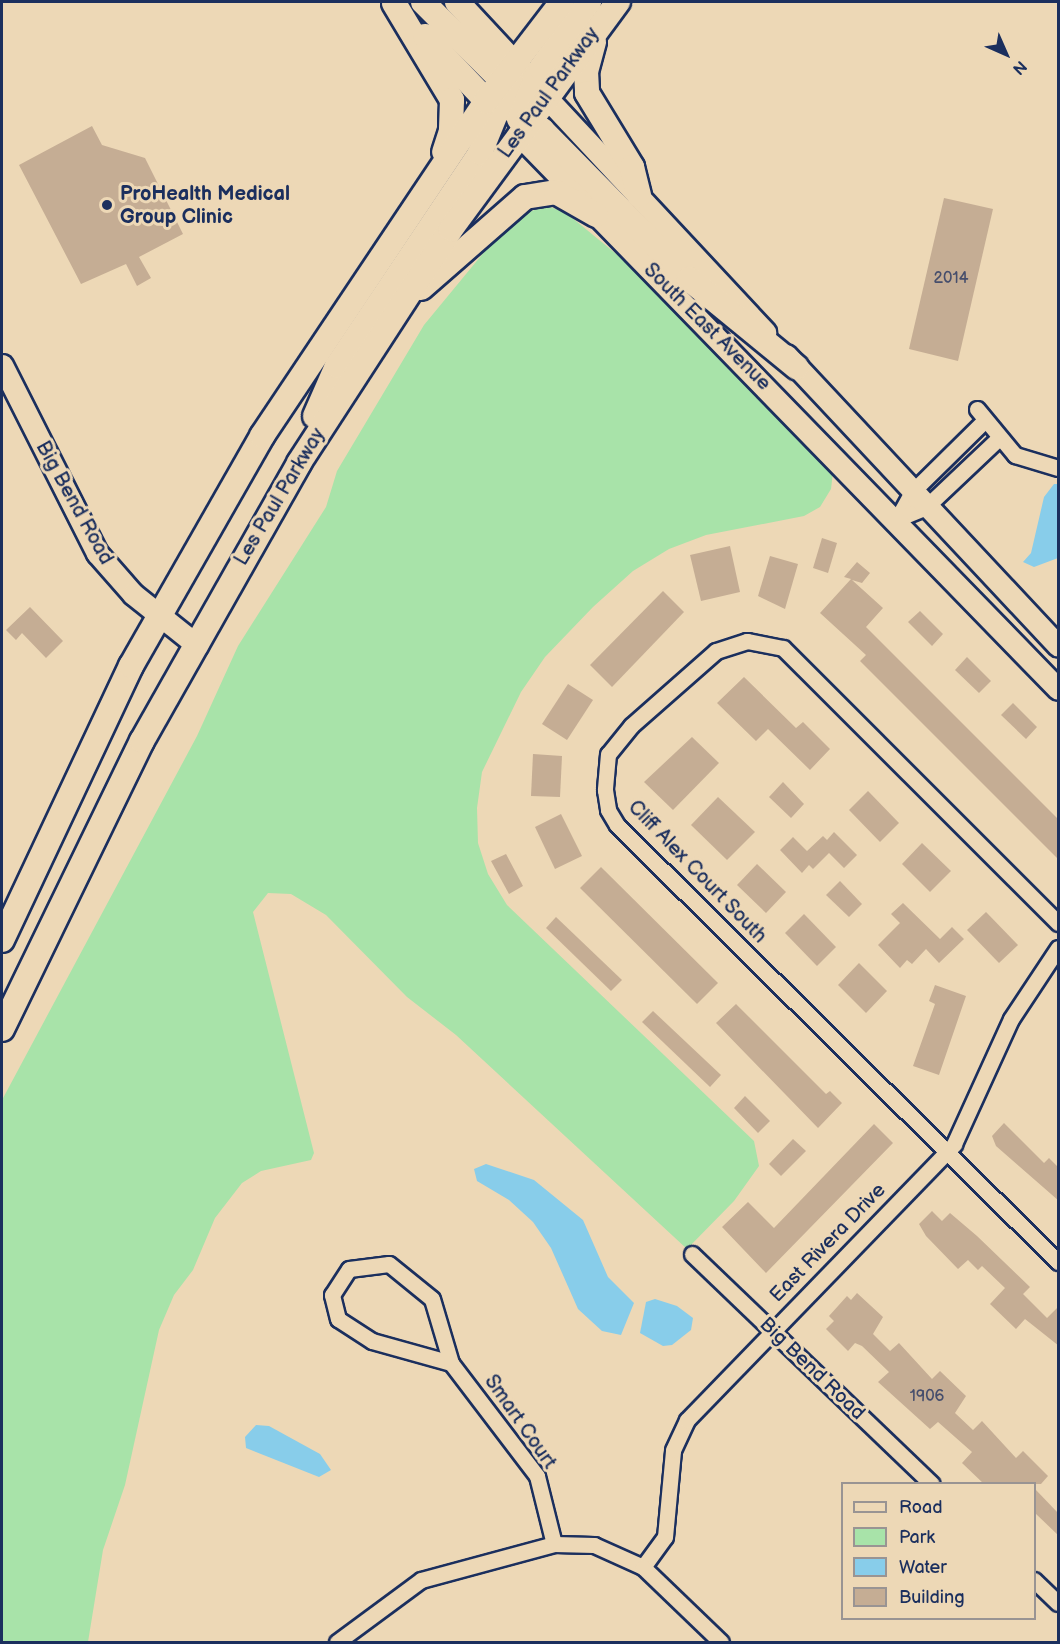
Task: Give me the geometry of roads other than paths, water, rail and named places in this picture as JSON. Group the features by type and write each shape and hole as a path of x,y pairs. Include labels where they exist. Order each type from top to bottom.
{"main road":[{"path":"393,2 515,103"},
{"path":"393,2 452,100 451,131 433,179"},
{"path":"423,2 515,103 689,279 796,367"},
{"path":"457,2 513,63 515,103"},
{"path":"513,63 562,2"},
{"path":"282,492 338,366 480,153 589,2"},
{"name":"Les Paul Parkway","path":"2,940 159,616 292,387 433,179 600,24 618,2"},
{"path":"600,24 586,67 586,90 632,167 639,195"},
{"name":"Les Paul Parkway","path":"2,1029 142,741 282,492 403,303 515,103"},
{"name":"South East Avenue","path":"515,103 639,195 796,367 1059,646"},
{"name":"South East Avenue","path":"515,103 596,215 897,519 1059,689"},
{"path":"403,303 525,197 556,192 596,215"},
{"name":"Big Bend Road","path":"2,365 97,553 118,580 197,645"}],"street":[{"path":"919,499 980,415 999,438 1022,460 1059,468"},
{"path":"897,519 919,499 999,438"},
{"name":"Cliff Alex Court South","path":"1059,923 783,648 747,642 716,651 631,726 608,754 605,790 608,810 617,825 1059,1262"},
{"name":"East Rivera Drive","path":"643,1567 664,1537 673,1450 687,1420 947,1152 963,1130 1011,1019 1059,948"},
{"name":"Big Bend Road","path":"692,1254 930,1482"},
{"name":"Smart Court","path":"451,1363 372,1341 338,1319 332,1295 349,1269 389,1264 432,1299 451,1363 537,1476 554,1544"},
{"path":"337,1642 421,1580 554,1544 594,1545 643,1567 721,1642"},
{"path":"1036,1581 1059,1603"}],"water":[{"path":"1054,484 1058,484 1058,558 1034,567 1023,562 1031,553 1044,497"},
{"path":"486,1164 534,1180 583,1220 608,1277 634,1303 621,1335 602,1331 578,1309 551,1248 533,1222 509,1200 477,1181 474,1169"},
{"path":"655,1299 677,1306 693,1318 691,1330 672,1345 663,1346 640,1333 646,1302"},
{"path":"256,1425 269,1426 320,1454 331,1470 319,1477 246,1448 245,1437"}],"place":[{"name":"ProHealth Medical Group Clinic","path":"107,205"}]}
